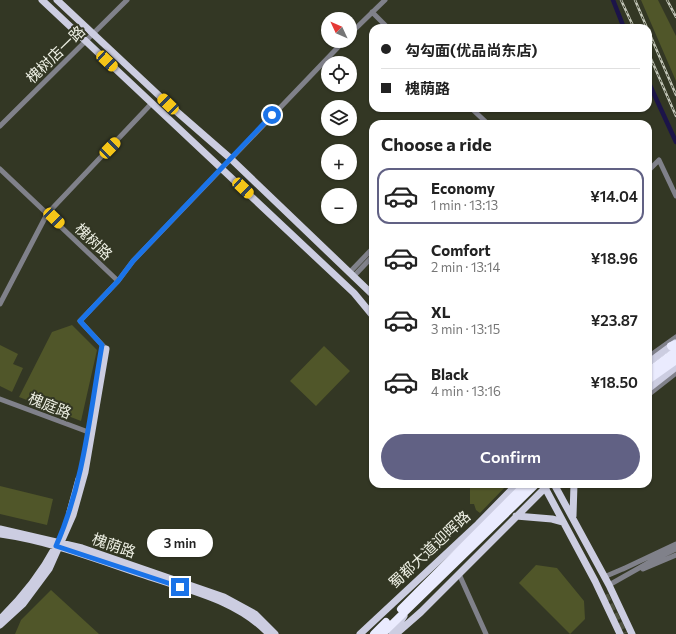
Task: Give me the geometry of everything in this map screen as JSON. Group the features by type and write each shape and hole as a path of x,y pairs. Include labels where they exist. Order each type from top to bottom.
{"highway":[{"path":"652,368 675,346"},
{"path":"652,377 676,360"},
{"path":"410,606 522,488"},
{"path":"410,606 532,488"},
{"name":"蜀都大道迎晖路","path":"374,634 410,606"},
{"name":"蜀都大道迎晖路","path":"382,634 410,606"}],"main road":[{"path":"42,0 354,293 369,305"},
{"path":"49,0 165,107 196,128"},
{"path":"57,0 165,107 189,138"},
{"path":"64,0 196,128 230,158 369,291"},
{"path":"362,285 369,294"},
{"path":"354,293 369,311"},
{"path":"652,360 675,346"},
{"path":"0,626 23,604 49,569 79,498 88,433 104,347"},
{"path":"652,386 675,370"},
{"path":"505,496 509,488"},
{"name":"蜀都大道迎晖路","path":"360,634 420,576 478,524 514,488"},
{"path":"396,634 459,574 542,488"},
{"path":"546,488 595,581 620,634"},
{"path":"556,488 604,577 632,634"},
{"path":"573,518 574,488"},
{"path":"516,516 552,518 563,522"},
{"name":"槐荫路","path":"0,529 59,544 224,597 255,614 275,634"},
{"name":"槐荫路","path":"0,534 59,544 223,602 254,619 269,634"},
{"path":"0,619 34,584 59,544"},
{"path":"392,634 410,606"}],"street":[{"name":"槐树店一路","path":"0,126 85,40 97,32 127,0"},
{"path":"357,27 385,0"},
{"path":"372,12 384,24"},
{"path":"104,347 80,321 118,281 133,261 230,158 337,48"},
{"path":"0,304 47,214 152,103"},
{"path":"475,112 484,120"},
{"path":"652,167 659,160 676,196"},
{"name":"槐树路","path":"0,169 118,281"},
{"path":"351,275 369,253"},
{"path":"351,275 369,259"},
{"path":"652,355 676,337"},
{"path":"652,390 675,370"},
{"name":"槐庭路","path":"0,399 88,433"},
{"path":"478,524 488,521 493,524 496,530 494,539"},
{"path":"604,577 676,544"},
{"path":"608,585 676,549"},
{"path":"622,578 676,555"},
{"path":"623,569 655,559"},
{"path":"459,574 486,634"}],"green space":[{"path":"641,0 658,0 676,36 676,81 652,24"},
{"path":"72,325 97,350 81,421 19,397 52,332"},
{"path":"0,345 18,354 13,364 23,368 12,392 0,386"},
{"path":"324,346 350,371 316,406 290,381"},
{"path":"0,486 53,499 47,525 0,514"},
{"path":"470,488 504,488 480,513 476,510 474,504 470,504"},
{"path":"536,565 557,568 584,601 585,619 570,634 519,583"},
{"path":"51,590 99,634 15,634 21,620"}],"waterway":[{"path":"613,0 622,24"},
{"path":"652,90 676,142"}],"tunnel":[{"path":"605,595 624,634"}],"railway":[{"path":"621,0 632,24"},
{"path":"635,0 645,24"},
{"path":"667,0 676,17"},
{"path":"652,39 676,95"},
{"path":"652,61 676,116"}],"route":[{"path":"180,587 56,546 68,517 81,472 86,433 102,345 80,321 118,281 133,261 272,115"}]}
